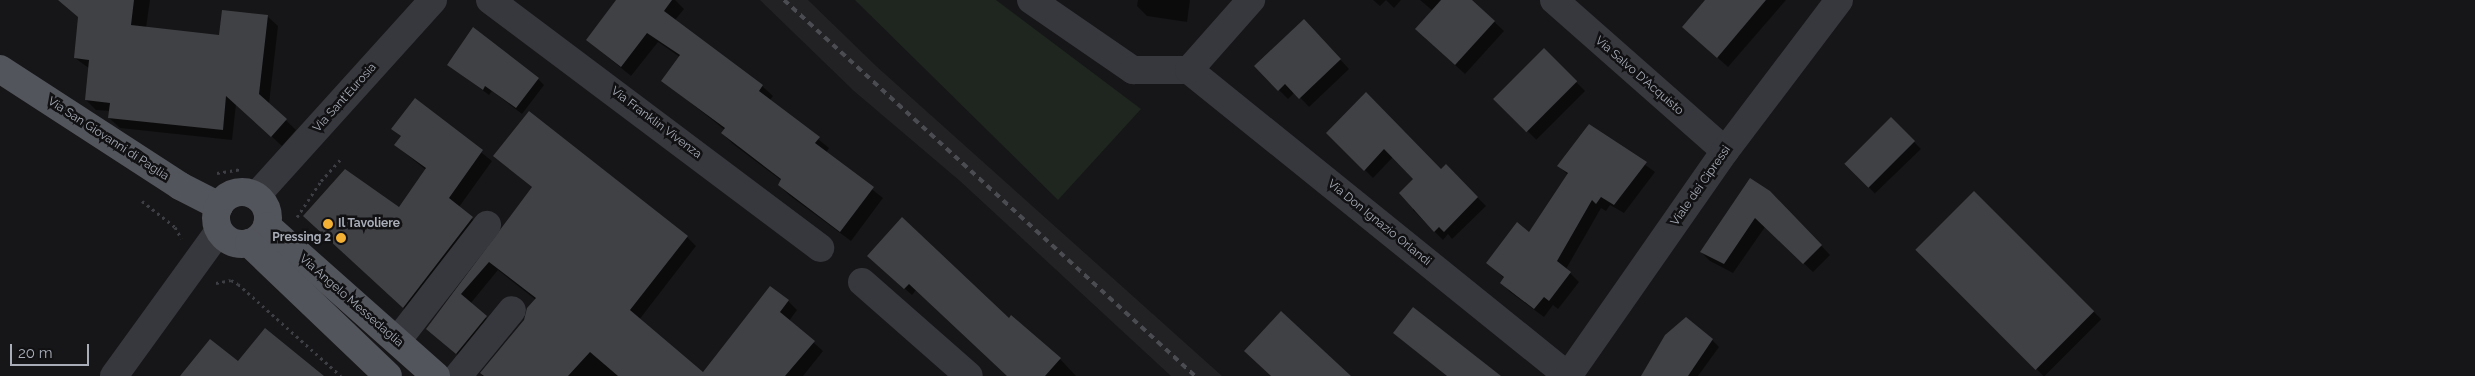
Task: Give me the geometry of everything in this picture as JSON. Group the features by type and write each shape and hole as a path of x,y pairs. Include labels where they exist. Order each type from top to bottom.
{"main road":[{"name":"Via San Giovanni di Paglia","path":"0,69 180,186 219,219"},
{"path":"240,192 256,196 267,209 258,235 232,242 219,219 231,194 240,192"},
{"name":"Via Angelo Messedaglia","path":"258,235 397,341 436,376"},
{"name":"Via Angelo Messedaglia","path":"258,235 378,372"}],"street":[{"name":"Via Sant'Eurosia","path":"256,196 433,0"},
{"name":"Via Franklin Vivenza","path":"490,0 820,248"},
{"path":"1031,0 1133,70 1189,70 1251,0"},
{"name":"Via Salvo D'Acquisto","path":"1554,0 1725,151"},
{"name":"Viale dei Cipressi","path":"1568,376 1725,151 1839,0"},
{"name":"Via Don Ignazio Orlandi","path":"1189,70 1568,376"},
{"path":"114,376 219,219"},
{"path":"397,341 488,225"},
{"path":"862,282 969,376"},
{"path":"458,376 512,310"}],"path":[{"path":"321,181 341,159"},
{"path":"210,173 229,173 250,166"},
{"path":"211,286 231,280 304,340 340,376"}],"shaded area":[{"path":"760,0 808,0 876,66 1222,376 1171,376 960,181 854,91"},
{"path":"855,0 996,0 1141,109 1058,200"}],"building":[{"path":"58,0 134,0 131,25 219,35 222,10 268,15 259,94 287,119 271,137 226,96 223,130 108,118 110,103 85,100 89,60 74,58 78,17"},
{"path":"616,0 672,0 664,11 763,85 759,91 820,137 815,143 874,187 840,232 778,185 781,179 721,133 725,128 661,81 680,55 647,33 621,67 586,40"},
{"path":"1441,0 1472,0 1495,21 1455,65 1415,29"},
{"path":"1705,0 1766,0 1717,58 1682,27"},
{"path":"1304,19 1341,59 1299,99 1285,84 1278,91 1254,66"},
{"path":"473,27 539,78 516,108 485,86 483,90 447,65"},
{"path":"1544,48 1577,81 1526,132 1493,99"},
{"path":"1366,92 1441,169 1446,164 1478,197 1444,232 1439,227 1434,232 1399,193 1413,179 1384,149 1364,171 1326,133"},
{"path":"415,98 483,150 449,198 473,217 403,308 303,216 345,169 399,207 426,168 394,145 401,136 391,129"},
{"path":"529,111 688,236 630,310 703,372 770,286 789,300 780,312 815,341 785,376 618,376 590,352 568,376 484,376 480,373 524,320 527,308 536,298 489,262 461,294 487,316 456,354 426,329 532,187 493,156"},
{"path":"1891,117 1915,141 1868,188 1844,164"},
{"path":"1589,124 1647,162 1614,205 1601,197 1596,204 1592,200 1557,261 1571,272 1549,301 1544,297 1534,309 1500,283 1504,277 1486,263 1517,222 1529,232 1568,173 1557,166"},
{"path":"1750,178 1770,191 1822,245 1803,264 1755,218 1724,264 1700,252"},
{"path":"1974,191 2094,311 2036,370 1915,250"},
{"path":"902,217 1009,318 1011,315 1061,358 1045,376 1007,376 909,284 904,289 867,256"},
{"path":"1413,307 1501,376 1447,376 1393,333"},
{"path":"1281,311 1351,376 1271,376 1244,351"},
{"path":"1686,317 1713,339 1688,376 1641,376 1665,335"},
{"path":"265,328 324,376 180,376 210,339 238,361"}],"railway":[{"path":"784,0 1195,376"}],"place":[{"name":"Il Tavoliere","path":"328,224"},
{"name":"Pressing 2","path":"341,238"}]}
